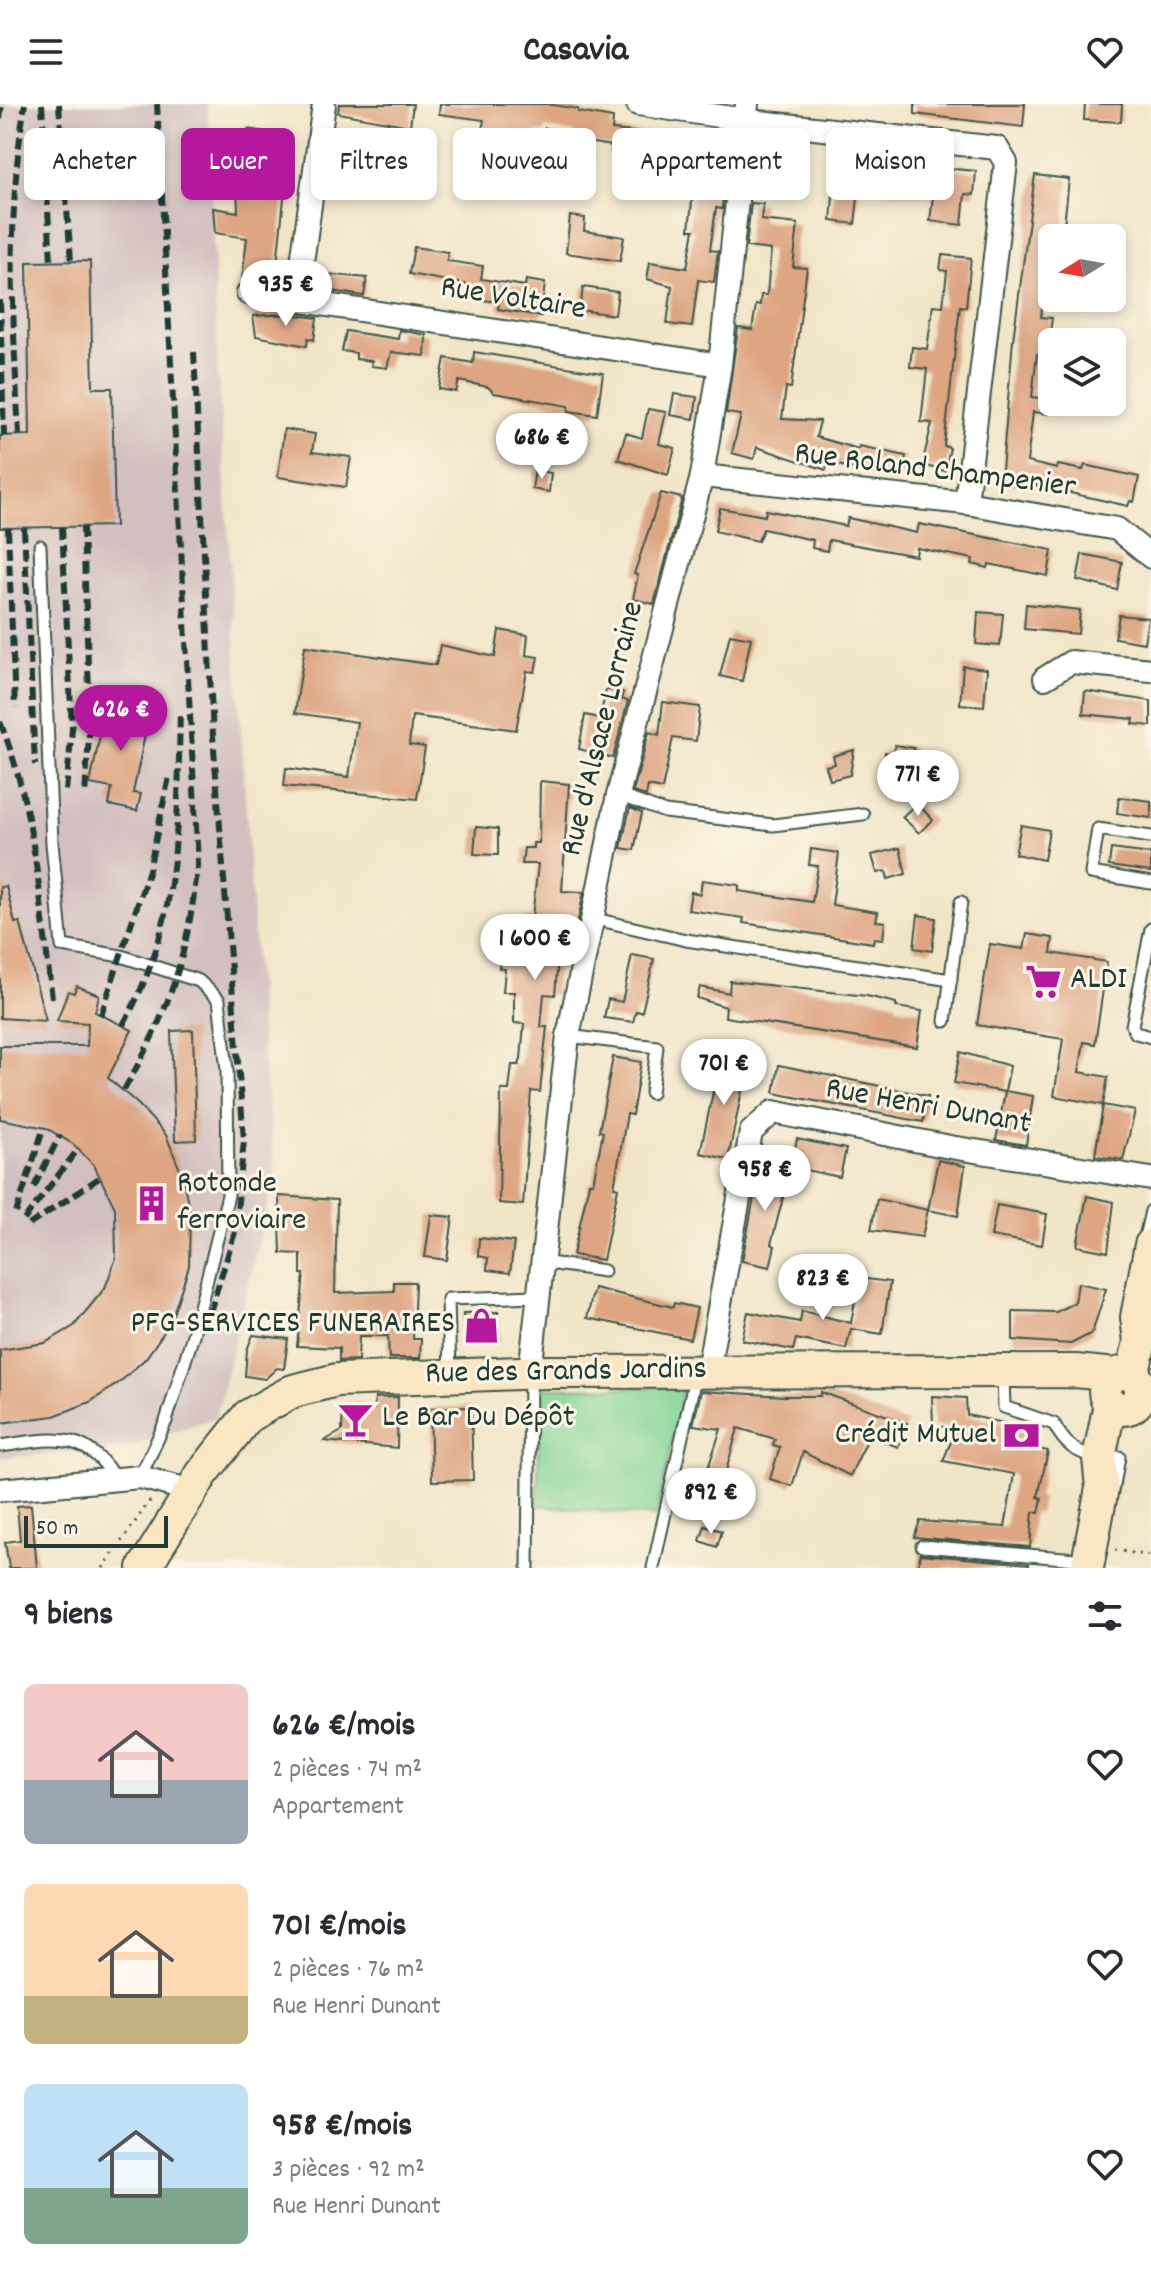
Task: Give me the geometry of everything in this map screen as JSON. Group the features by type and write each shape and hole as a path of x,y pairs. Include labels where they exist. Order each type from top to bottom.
{"main road":[{"path":"1094,1561 1107,1466 1140,1342 1130,1328 1151,1245"},
{"name":"Rue des Grands Jardins","path":"144,1568 164,1484 248,1416 293,1391 337,1380 530,1372 1076,1371 1129,1388"}],"street":[{"path":"297,299 324,104"},
{"path":"638,104 747,112 997,148 1006,163 966,503"},
{"name":"Rue d'Alsace Lorraine","path":"530,1372 568,1036 618,795 702,476 720,365 747,112"},
{"name":"Rue Voltaire","path":"248,293 720,365"},
{"name":"Rue Roland Champenier","path":"702,476 966,503 1117,529 1151,557"},
{"path":"1045,678 1071,662 1151,670"},
{"name":"Rue Henri Dunant","path":"702,1370 751,1132 773,1112 950,1147 1151,1179"},
{"path":"0,1490 116,1480 164,1484"}],"lane":[{"path":"40,546 52,843 62,946 121,956 199,981 219,1000 227,1070 228,1195 166,1421 164,1484"},
{"path":"618,795 665,812 773,825 863,814"},
{"path":"1151,837 1098,829 1091,873 1151,883"},
{"path":"945,1021 961,902"},
{"path":"591,918 686,940 951,980"},
{"path":"1151,929 1132,1026 1136,1033 1151,1037"},
{"path":"568,1036 657,1047 651,1093"},
{"path":"1130,1328 1151,1211"},
{"path":"541,1262 604,1271"},
{"path":"450,1375 448,1299 538,1296"},
{"path":"653,1568 702,1370"},
{"path":"1002,1371 1004,1407 1054,1424 1063,1442 1107,1466"},
{"path":"528,1568 530,1372"},
{"path":"0,1446 56,1438 80,1443 105,1462 116,1480"},
{"path":"922,1546 1094,1561"}],"path":[{"path":"103,1568 164,1484"},
{"path":"1094,1561 1151,1556"}],"shaded area":[{"path":"0,104 208,104 209,128 181,128 181,200 212,200 218,372 260,1028 275,1173 216,1417 127,1447 0,1458"}],"green space":[{"path":"683,1387 656,1517 537,1505 541,1388"}],"building":[{"path":"339,104 413,104 410,126 338,113"},
{"path":"440,104 547,104 578,109 578,112 613,118 612,146 596,143 596,128 482,128 484,120 439,114"},
{"path":"915,104 1025,104 1023,127 915,114"},
{"path":"1085,104 1122,104 1121,122 1084,120"},
{"path":"954,169 976,171 974,195 965,194 962,225 930,221 933,200 954,200"},
{"path":"1035,175 1069,179 1064,224 1038,224 1038,312 1042,312 1041,317 1052,318 1051,328 1038,328 1032,397 1038,398 1038,413 1033,412 1027,462 1057,469 1058,465 1083,470 1085,465 1139,477 1134,502 1130,501 1128,506 1035,485 1027,488 1001,482 1013,340"},
{"path":"238,200 284,200 275,283 242,279 247,238 215,233 213,208 238,212"},
{"path":"692,200 723,200 722,209 716,208 710,250 718,251 714,282 698,280 692,327 667,324 672,286 647,279 650,262 687,268 694,230 689,230"},
{"path":"833,200 858,200 855,224 831,221"},
{"path":"751,203 763,204 761,220 798,224 793,267 807,268 791,388 786,387 782,419 820,421 816,437 858,449 859,446 906,456 901,479 828,463 826,470 757,447 754,459 732,453 741,415 726,413 738,328 752,330 756,305 760,305 761,295 767,295 771,250 746,247"},
{"path":"570,216 585,218 584,231 624,237 620,261 566,253"},
{"path":"414,247 448,252 447,261 483,266 481,279 525,286 526,280 545,283 541,316 498,309 499,302 467,298 469,285 409,274"},
{"path":"942,255 971,258 966,307 960,306 944,446 950,448 945,471 922,465 932,423 921,422 927,369 910,367 912,347 927,349 933,305 943,306 947,271 940,270"},
{"path":"90,261 93,388 112,388 115,526 0,528 0,436 30,435 27,262"},
{"path":"315,273 367,278 364,296 313,288"},
{"path":"583,287 618,292 615,315 580,310"},
{"path":"290,314 317,318 314,340 308,338 307,346 256,336 253,316"},
{"path":"399,330 426,335 425,356 391,352 387,368 371,366 372,361 356,359 356,353 342,351 346,331 398,339"},
{"path":"474,352 603,373 597,415 569,411 569,406 494,393 488,387 459,381 456,392 439,389 445,358 473,363"},
{"path":"674,394 697,397 694,419 670,415"},
{"path":"648,409 666,412 659,444 675,448 668,475 618,459 626,433 642,438"},
{"path":"284,429 315,434 312,452 351,457 346,487 278,477"},
{"path":"535,470 551,473 549,492 532,489"},
{"path":"661,493 682,498 654,604 633,599 638,575 634,574"},
{"path":"720,508 765,516 766,510 846,526 848,518 917,533 919,524 1052,550 1048,576 989,564 988,568 972,564 973,559 917,548 916,556 829,540 827,551 812,548 813,540 763,529 758,541 715,531"},
{"path":"1082,554 1122,562 1117,590 1077,580"},
{"path":"1026,604 1080,610 1078,634 1024,629"},
{"path":"978,612 1003,614 1000,646 976,644"},
{"path":"1119,615 1148,618 1144,643 1115,638"},
{"path":"499,630 528,635 526,655 538,657 535,672 527,671 516,730 412,716 409,745 425,747 417,799 284,786 286,768 349,777 357,722 295,713 305,646 436,665 440,645 495,657"},
{"path":"730,634 751,638 742,681 720,676"},
{"path":"963,666 987,669 984,706 960,704"},
{"path":"606,690 623,692 621,699 628,701 613,758 579,749 585,715 600,718"},
{"path":"1085,691 1151,701 1151,726 1133,724 1134,719 1083,714"},
{"path":"107,701 150,710 133,793 141,794 137,811 109,805 112,788 90,784"},
{"path":"663,702 700,707 696,741 673,738 662,789 648,786 646,796 633,792 649,732 659,735"},
{"path":"895,745 914,748 911,772 883,767 885,752 894,754"},
{"path":"854,750 850,775 830,780 826,766 835,764 833,756"},
{"path":"540,781 569,784 562,891 584,892 575,934 560,933 555,995 544,994 541,1027 547,1027 540,1092 531,1091 523,1205 499,1203 501,1090 509,1090 512,1065 519,1065 524,1024 514,1023 514,992 503,992 505,969 499,968 501,951 521,952 524,917 532,918 538,864 522,864 524,848 533,848 533,843 539,843"},
{"path":"1119,797 1151,801 1151,818 1117,813"},
{"path":"917,803 933,820 919,833 902,817"},
{"path":"630,808 642,813 634,850 621,848"},
{"path":"1021,825 1049,830 1044,860 1015,854"},
{"path":"476,827 498,829 498,855 474,854"},
{"path":"900,848 906,874 888,879 886,871 877,873 872,855"},
{"path":"811,849 839,853 832,905 878,912 876,921 885,922 883,939 874,938 873,943 743,923 744,918 688,910 691,892 700,894 702,880 739,885 739,891 812,902 818,866 809,865"},
{"path":"1111,849 1151,854 1151,872 1109,866"},
{"path":"6,886 15,923 20,922 46,1021 0,1018 0,887"},
{"path":"918,915 936,918 932,951 914,948"},
{"name":"ALDI","path":"1027,934 1053,938 1051,953 1107,962 1095,1044 1084,1042 1079,1072 1108,1077 1103,1105 1054,1096 1063,1039 977,1025 990,944 1024,949"},
{"path":"632,955 654,959 642,1012 636,1011 633,1022 604,1018 608,999 622,1002"},
{"path":"730,981 867,996 896,1003 896,1007 922,1011 917,1047 725,1017 726,1007 697,998 700,987 729,993"},
{"name":"Rotonde ferroviaire","path":"77,986 99,995 95,1012 132,1030 108,1078 139,1105 166,1135 182,1175 190,1213 189,1266 170,1323 146,1358 120,1382 90,1402 54,1416 0,1423 0,1350 45,1343 74,1326 105,1288 116,1258 115,1208 94,1165 73,1144 46,1128 0,1119 0,1046 87,1046 88,1023 57,1021 68,991 74,993"},
{"path":"193,1030 196,1140 175,1141 171,1031"},
{"path":"960,1052 1010,1066 1005,1091 1033,1096 1026,1145 996,1140 1005,1092 954,1083"},
{"path":"721,1055 748,1061 728,1159 700,1153"},
{"path":"613,1057 641,1062 632,1115 627,1114 614,1187 618,1188 603,1260 573,1255 589,1183 593,1183"},
{"path":"779,1065 928,1096 923,1122 774,1093"},
{"path":"1103,1105 1135,1111 1123,1160 1095,1156"},
{"path":"797,1139 846,1149 840,1177 791,1167"},
{"path":"761,1160 791,1167 771,1244 775,1246 770,1267 742,1261"},
{"path":"938,1160 965,1166 958,1216 928,1210"},
{"path":"279,1196 337,1200 335,1293 394,1291 394,1282 415,1282 413,1339 421,1339 420,1358 389,1358 388,1336 359,1336 358,1360 339,1361 339,1348 297,1346 304,1274 301,1274 301,1254 281,1253"},
{"path":"1087,1196 1114,1202 1108,1252 1077,1246"},
{"path":"877,1199 928,1210 922,1237 871,1230"},
{"path":"997,1205 1047,1214 1042,1245 991,1236"},
{"path":"431,1215 453,1217 447,1260 425,1257"},
{"path":"479,1238 514,1242 510,1273 487,1270 488,1258 478,1256"},
{"path":"859,1278 890,1282 882,1334 851,1329 846,1349 796,1339 793,1350 742,1340 748,1312 800,1322 802,1311 851,1323"},
{"path":"1078,1283 1106,1289 1092,1333 1071,1344 1013,1340 1013,1311 1056,1312 1075,1302"},
{"path":"594,1288 673,1307 674,1303 697,1308 690,1339 587,1318"},
{"path":"498,1312 500,1342 465,1343 463,1313"},
{"path":"253,1335 288,1339 284,1369 277,1368 265,1379 245,1376 247,1350"},
{"path":"701,1391 785,1396 821,1396 821,1392 907,1423 898,1447 869,1436 850,1476 803,1452 792,1486 770,1479 780,1447 773,1445 775,1439 738,1428 722,1485 704,1480 721,1429 693,1425"},
{"path":"932,1396 966,1398 967,1415 1032,1429 1028,1447 1048,1451 1038,1497 1042,1498 1039,1513 1033,1512 1030,1547 914,1537 920,1521 1005,1527 1014,1474 943,1461 957,1427 933,1427"},
{"path":"398,1397 397,1448 324,1441 342,1431 343,1407 374,1409 375,1398"},
{"path":"471,1407 473,1480 432,1481 430,1408"},
{"path":"31,1505 37,1568 9,1568 5,1542 20,1540 17,1506"},
{"path":"705,1526 722,1531 717,1547 700,1541"},
{"path":"920,1554 1029,1564 1029,1568 918,1568"}],"railway":[{"path":"0,119 2,104"},
{"path":"19,435 13,228 25,104"},
{"path":"42,104 51,262"},
{"path":"59,104 71,261"},
{"path":"124,1090 154,1033 174,981 188,927 198,863 157,104"},
{"path":"0,300 4,436"},
{"path":"194,352 213,736 244,1140 235,1232 209,1315"},
{"path":"62,527 72,729 66,791"},
{"path":"83,527 90,720 85,796"},
{"path":"8,528 15,708"},
{"path":"24,528 35,765"},
{"path":"123,1025 142,986 166,910 176,834 180,711"},
{"path":"0,722 22,789 29,823 52,998"},
{"path":"101,1015 149,870 169,777"},
{"path":"16,1213 44,1127"},
{"path":"34,1187 60,1135"},
{"path":"24,1220 79,1148"},
{"path":"29,1225 102,1176"}],"place":[{"name":"ALDI","path":"1044,981"},
{"name":"Rotonde ferroviaire","path":"151,1203"},
{"name":"PFG-SERVICES FUNERAIRES","path":"481,1325"},
{"name":"Le Bar Du Dépôt","path":"356,1419"},
{"name":"Crédit Mutuel","path":"1022,1436"}]}
